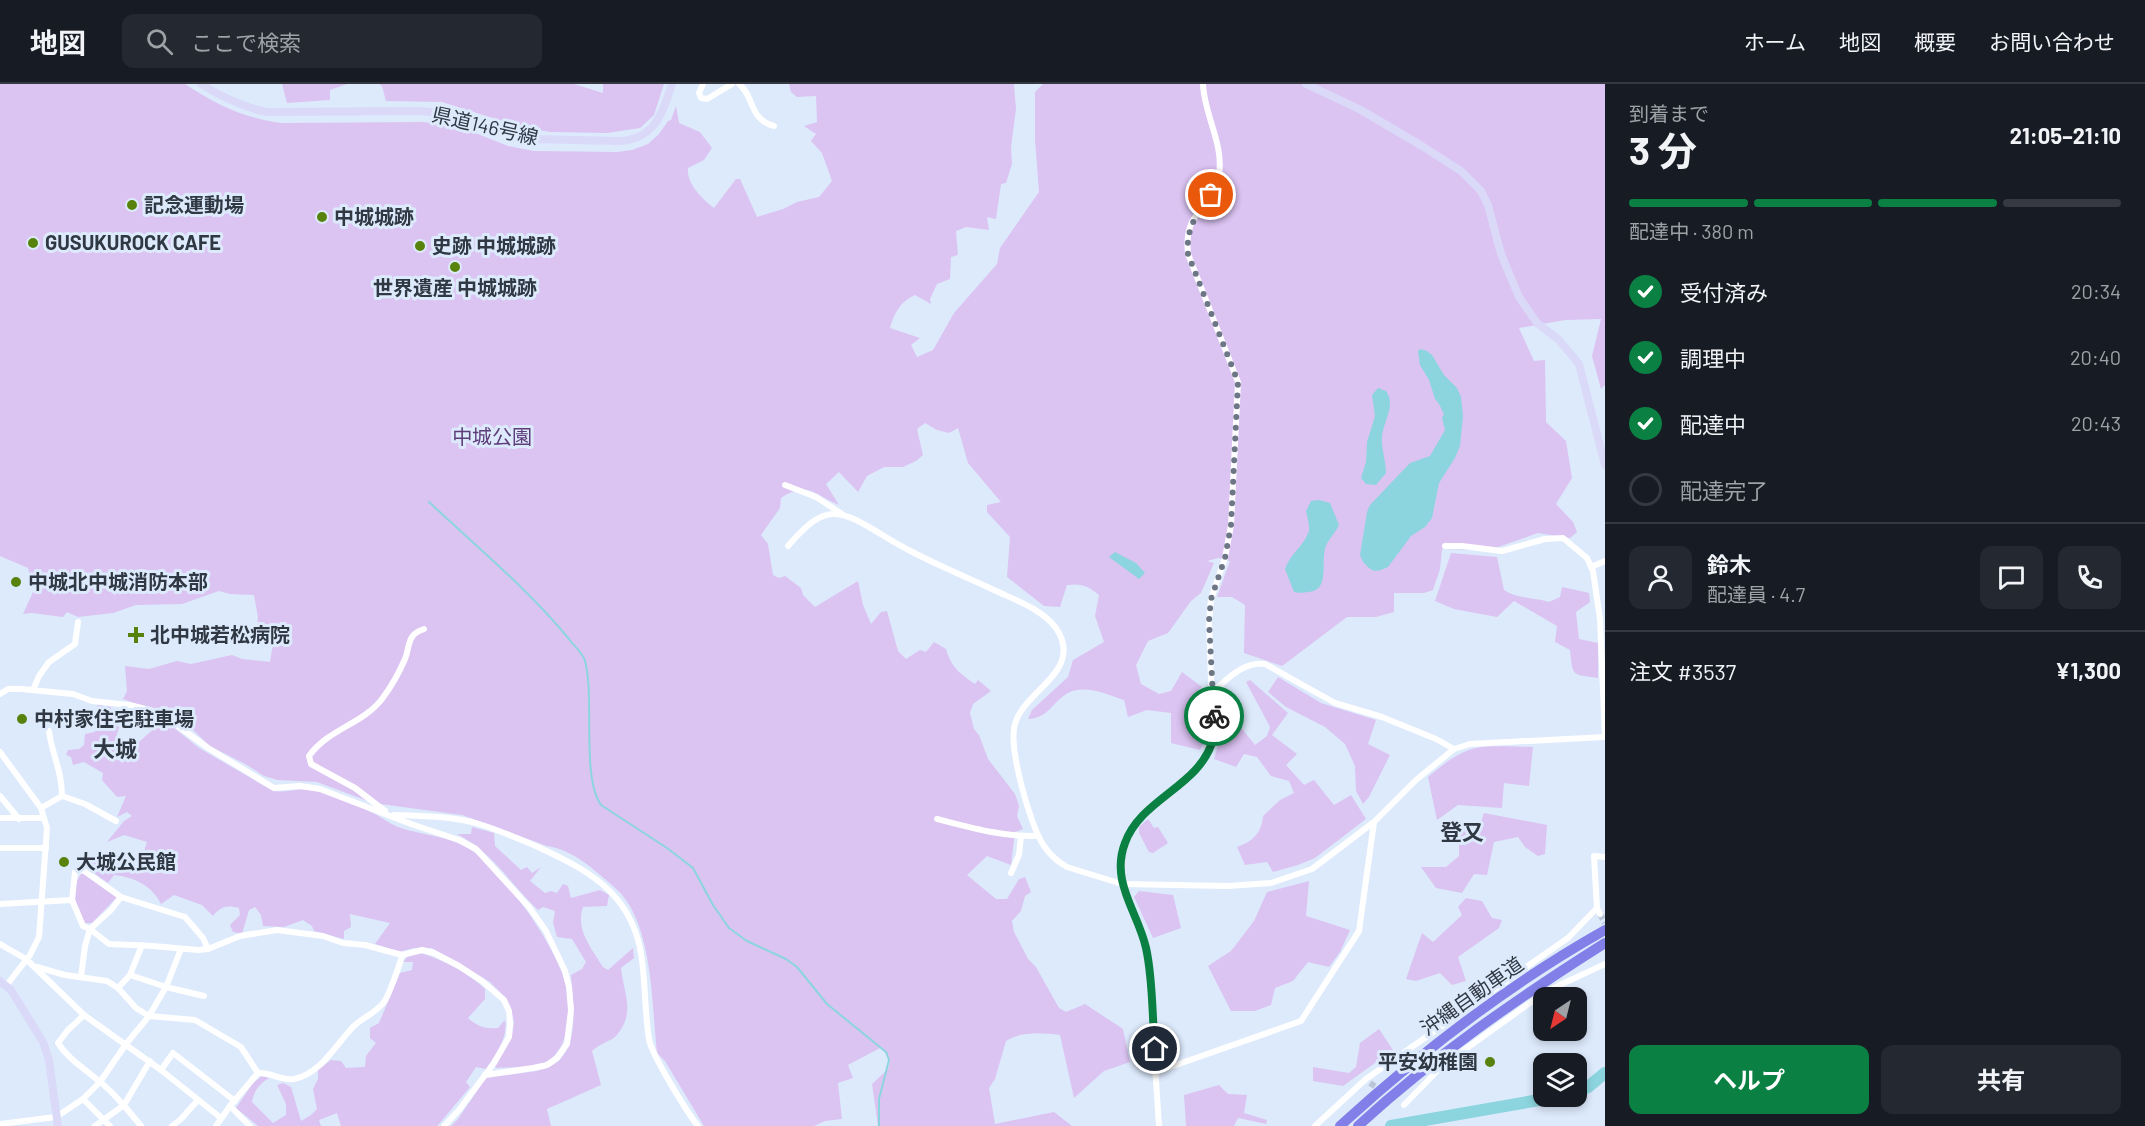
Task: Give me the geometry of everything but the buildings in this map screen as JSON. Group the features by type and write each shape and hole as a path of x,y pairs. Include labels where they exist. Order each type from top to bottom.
{"highway":[{"name":"沖縄自動車道","path":"1340,1126 1394,1077 1481,1009 1605,930"},
{"name":"沖縄自動車道","path":"1358,1126 1443,1053 1548,979 1605,943"}],"main road":[{"name":"県道146号線","path":"201,84 245,108 267,112 420,111 442,113 532,140 619,141 630,141 648,132 662,112 672,84"},
{"path":"1306,84 1361,110 1422,146 1461,171 1481,191 1488,205 1501,254 1519,297 1537,322 1559,340 1579,364 1605,465"},
{"path":"3,983 44,1042 57,1121"}],"street":[{"path":"703,84 699,93 701,98 707,99 732,84"},
{"path":"739,84 743,86 760,120 774,126"},
{"path":"1159,1126 1146,947 1122,884 1121,865 1125,843 1132,828 1145,812 1194,771 1214,738 1209,621 1211,599 1225,558 1231,525 1238,395 1235,371 1188,254 1187,241 1191,224 1214,191 1219,175 1219,147 1204,98 1203,84"},
{"path":"785,485 816,497 842,515 864,523 908,550 1035,610 1055,627 1062,646 1059,669 1021,709 1014,724 1012,738 1015,759 1038,836 1047,851 1060,863 1122,884 1228,886 1271,883 1312,869 1374,822 1416,780 1454,749 1470,744 1605,737 1600,619 1591,567 1587,558 1563,538 1545,539 1502,551 1445,546"},
{"path":"788,546 813,520 827,515 842,515"},
{"path":"1591,567 1605,561"},
{"path":"33,690 49,662 75,644 78,622"},
{"path":"424,630 416,632 412,637 392,685 379,703 367,713 326,737 309,756 311,764 355,788 389,814 478,823 568,860 585,869 613,893 627,915 640,949 651,1047 698,1126"},
{"path":"1212,692 1246,665 1265,664 1335,703 1382,717 1436,739 1454,749"},
{"path":"0,694 8,689 73,694 92,701 150,710 167,718 208,748 274,788 313,786 459,840 476,849 529,907 546,932 565,971 571,1011 567,1044 562,1053 547,1065 485,1075"},
{"path":"49,731 51,746 62,779 62,796"},
{"path":"0,752 41,808 47,828 39,937 26,959 3,983"},
{"path":"0,796 19,819"},
{"path":"41,808 62,796 85,804 116,821"},
{"path":"0,818 43,818"},
{"path":"938,819 978,830 1038,836"},
{"path":"1156,1072 1301,1021 1359,931 1374,822"},
{"path":"1011,873 1019,855 1021,836"},
{"path":"0,848 46,848"},
{"path":"1315,1126 1368,1081 1568,938 1600,911 1594,856 1605,857"},
{"path":"208,949 203,938 185,917 121,897 83,870 75,872 72,900 83,926 109,944 208,949 240,936 277,930 322,936 343,943 364,945 402,955 422,950 434,953 482,981 504,1000 509,1011 509,1037 485,1075 444,1126"},
{"path":"81,977 90,929 111,910 121,897"},
{"path":"0,904 72,900"},
{"path":"0,944 35,966 84,1015 150,1061 221,1118"},
{"path":"118,988 130,975 141,945"},
{"path":"0,1124 57,1121 83,1099 100,1082 149,1016 166,987 181,949"},
{"path":"216,1126 232,1103 258,1074 267,1073 294,1079 320,1065 352,1028 372,1014 385,1001 402,955"},
{"path":"1404,1105 1442,1066 1545,992 1605,964"},
{"path":"35,966 107,981 118,988 136,1008 149,1016 195,1020 241,1047 258,1074"},
{"path":"130,975 204,996"},
{"path":"84,1015 58,1043 70,1060 100,1082 124,1105 141,1126"},
{"path":"161,1070 173,1053 232,1103 250,1126"},
{"path":"95,1126 124,1105 150,1061"},
{"path":"83,1099 110,1126"},
{"path":"172,1126 198,1100"}],"green space":[{"name":"中城公園","path":"0,84 185,84 231,110 268,121 282,123 423,122 449,125 508,146 534,151 617,152 632,150 648,144 659,134 671,120 676,106 679,123 700,132 712,148 704,160 688,168 688,174 696,190 714,208 736,179 740,179 757,217 797,202 819,197 832,181 822,153 811,141 816,134 804,126 817,122 816,96 797,97 791,92 789,84 1014,84 1016,109 1011,147 1012,164 1006,183 1001,184 996,219 987,217 989,230 966,227 956,231 958,255 951,257 950,279 937,284 930,299 931,304 915,295 906,301 896,313 890,328 920,338 911,345 917,357 933,350 954,313 997,264 1000,248 1039,192 1035,140 1035,92 1043,84 1605,84 1605,385 1601,389 1592,356 1601,319 1565,320 1519,328 1534,361 1545,360 1546,422 1566,441 1572,478 1556,504 1573,522 1577,532 1570,538 1538,533 1490,550 1442,549 1440,569 1433,590 1424,593 1394,593 1394,612 1376,617 1347,617 1282,666 1244,653 1245,605 1232,597 1217,597 1230,561 1218,558 1207,561 1214,563 1201,593 1191,601 1168,633 1148,641 1136,665 1141,684 1159,694 1171,691 1182,672 1202,687 1195,693 1193,708 1206,713 1206,738 1200,750 1171,743 1171,713 1147,710 1128,717 1124,700 1096,691 1082,690 1068,693 1046,713 1028,719 1032,710 1068,677 1073,660 1104,642 1095,616 1099,595 1084,586 1067,585 1060,607 1044,606 1007,577 1010,537 987,512 987,505 1001,502 968,463 958,428 949,433 937,430 925,423 917,429 923,455 903,467 884,467 867,476 858,492 839,472 826,484 839,505 805,490 798,490 781,498 780,508 761,535 768,544 773,575 779,578 785,576 801,588 803,595 815,607 858,581 863,605 871,624 881,612 887,611 898,651 906,659 920,650 926,652 934,642 946,649 953,665 961,673 975,684 978,680 991,691 973,704 970,713 974,729 979,735 988,759 1015,794 1019,806 1017,816 1023,829 1015,832 1011,865 987,856 967,875 996,899 1007,899 1019,879 1025,877 1031,892 1025,896 1021,911 1012,921 1014,932 1028,959 1036,967 1059,1008 1066,1012 1085,1004 1123,1029 1130,1062 1104,1071 1074,1098 1060,1035 1025,1034 1006,1041 995,1079 989,1088 995,1124 1054,1112 1072,1126 878,1126 872,1084 888,1069 890,1061 882,1047 848,1065 853,1078 838,1083 842,1119 825,1121 814,1126 704,1126 665,1061 657,1053 650,974 642,934 635,916 626,900 610,883 575,856 462,815 373,803 317,782 278,780 264,776 210,746 192,729 161,713 123,699 127,691 125,666 149,669 177,661 191,664 232,655 242,659 270,662 273,644 256,640 258,617 254,595 219,591 182,604 136,605 113,613 78,617 67,612 63,617 23,614 33,592 40,591 37,581 32,582 28,568 0,556"},
{"path":"282,84 347,84 330,90 330,100 287,103"},
{"path":"379,84 574,84 603,93 603,84 664,84 654,115 640,128 607,133 550,132 521,127 442,102 386,101 382,86"},
{"path":"1451,553 1497,557 1504,590 1514,595 1549,602 1560,597 1562,587 1589,593 1590,602 1576,612 1579,639 1598,643 1598,678 1575,673 1570,650 1555,642 1557,626 1514,601 1497,617 1454,609 1435,601"},
{"path":"1278,677 1321,703 1376,720 1368,744 1390,755 1369,797 1363,804 1356,791 1355,766 1345,744 1325,727 1286,707 1268,692"},
{"path":"1250,680 1288,713 1272,735 1297,754 1286,765 1304,785 1314,780 1334,805 1351,795 1366,819 1315,858 1273,872 1267,862 1245,865 1237,847 1255,836 1261,827 1263,816 1280,800 1294,793 1289,781 1271,776 1257,757 1244,754 1236,767 1214,759 1219,742 1220,717 1239,725 1255,745 1267,736 1270,727 1246,682"},
{"path":"97,705 111,707 108,720 119,727 115,741 117,761 164,720 199,748 273,791 309,789 329,794 359,806 397,827 448,839 474,852 499,876 525,908 556,958 568,994 569,1006 567,1030 558,1051 546,1062 533,1066 497,1068 494,1066 512,1036 514,1022 511,1009 504,996 490,982 432,948 414,948 399,952 375,944 390,923 350,914 351,927 344,931 344,939 314,931 312,926 303,920 284,927 263,926 261,915 255,907 249,910 242,934 233,932 230,925 240,915 239,908 225,907 213,916 202,905 174,895 161,904 153,892 135,880 114,875 108,883 94,873 97,868 92,864 101,853 132,867 140,864 147,842 124,835 107,842 124,821 132,816 127,812 117,817 126,796 117,797 102,780 103,773 84,762 73,765 71,757 66,755 68,750 79,749 84,745 85,734 95,732 99,721"},
{"path":"1533,747 1529,786 1504,783 1502,808 1458,805 1437,820 1428,777 1444,764 1476,748"},
{"path":"1484,813 1547,825 1545,854 1538,856 1525,847 1518,837 1494,842 1487,875 1474,874 1462,893 1436,888 1421,867 1446,867 1459,856 1459,830 1479,828"},
{"path":"1148,819 1154,828 1158,827 1168,843 1153,853 1149,852 1139,833 1139,827"},
{"path":"472,827 494,833 495,846 521,870 527,867 532,873 541,867 530,881 545,893 551,891 557,893 563,884 568,886 571,898 600,890 609,895 607,906 583,907 581,915 581,924 586,939 603,967 608,970 633,948 634,958 621,968 627,1004 626,1019 616,1036 592,1051 601,1085 547,1109 551,1126 451,1126 486,1078 541,1070 558,1061 566,1052 571,1040 574,1013 571,975 582,969 586,962 572,939 557,937 553,923 555,911 543,907 538,910 491,859 457,834 471,834"},
{"path":"83,872 117,897 92,923 85,923 76,904 76,884"},
{"path":"1309,881 1306,916 1350,930 1340,952 1329,967 1308,962 1293,981 1275,988 1271,1005 1255,1011 1231,1011 1208,966 1231,951 1254,921 1267,892"},
{"path":"1139,891 1173,895 1181,928 1153,938 1134,897"},
{"path":"1466,898 1482,901 1492,918 1502,920 1499,928 1458,957 1466,981 1452,985 1440,973 1416,981 1406,979 1422,933 1433,942 1462,915 1458,907"},
{"path":"420,953 455,967 485,989 485,999 468,1018 482,1027 493,1028 498,1028 505,1020 503,1040 494,1057 486,1069 476,1067 466,1082 470,1087 437,1126 341,1126 337,1113 319,1120 321,1126 258,1126 236,1108 253,1083 262,1076 269,1078 258,1088 252,1102 273,1123 286,1115 286,1104 277,1085 283,1083 291,1087 301,1121 311,1115 317,1109 313,1089 318,1079 318,1070 331,1060 341,1061 346,1068 365,1067 366,1056 376,1043 370,1038 370,1028 379,1023 400,973 412,970 413,962 403,962 409,955"},
{"path":"1379,1029 1393,1050 1343,1086 1313,1081 1313,1067 1349,1073 1356,1067 1360,1043"},
{"path":"1219,1085 1228,1094 1247,1095 1244,1113 1267,1120 1266,1124 1238,1118 1234,1126 1186,1126 1184,1095"}],"water":[{"path":"1420,349 1432,355 1444,375 1457,388 1461,397 1463,416 1460,446 1439,483 1432,518 1425,527 1411,536 1388,567 1374,571 1363,562 1360,555 1370,505 1410,463 1430,456 1445,430 1442,418 1444,414 1420,365 1418,351"},
{"path":"1378,388 1386,391 1390,407 1382,436 1386,473 1376,485 1366,484 1361,478 1366,462 1367,442 1375,416 1372,395"},
{"path":"1319,500 1330,503 1339,525 1326,546 1322,582 1319,587 1308,592 1294,592 1285,569 1309,531 1306,511 1311,501"},
{"path":"1115,552 1136,563 1145,573 1139,579 1109,557"}],"waterway":[{"path":"429,502 519,585 582,655 588,677 591,775 601,805 667,848 693,868 713,905 729,928 747,941 786,959 797,967 827,1004 886,1052 889,1060 879,1099 879,1126"},
{"path":"1587,1087 1605,1073"},
{"path":"1391,1126 1533,1101"}],"tunnel":[{"path":"1600,914 1605,923"},
{"path":"1370,1083 1382,1091"}],"way so far":[{"path":"1211,195 1191,224 1187,241 1188,254 1238,382 1231,525 1225,558 1211,599 1209,621 1214,716"}],"place":[{"name":"記念運動場","path":"132,205"},
{"name":"中城城跡","path":"322,217"},
{"name":"GUSUKUROCK CAFE","path":"33,243"},
{"name":"史跡 中城城跡","path":"420,246"},
{"name":"世界遺産 中城城跡","path":"455,267"},
{"name":"中城北中城消防本部","path":"16,582"},
{"name":"北中城若松病院","path":"136,635"},
{"name":"中村家住宅駐車場","path":"22,719"},
{"name":"大城公民館","path":"64,862"},
{"name":"平安幼稚園","path":"1490,1062"}],"district":[{"name":"大城","path":"115,749"},
{"name":"登又","path":"1462,832"}],"route":[{"path":"1155,1049 1146,947 1122,884 1122,854 1132,828 1145,812 1203,761 1214,738 1214,716"}]}
